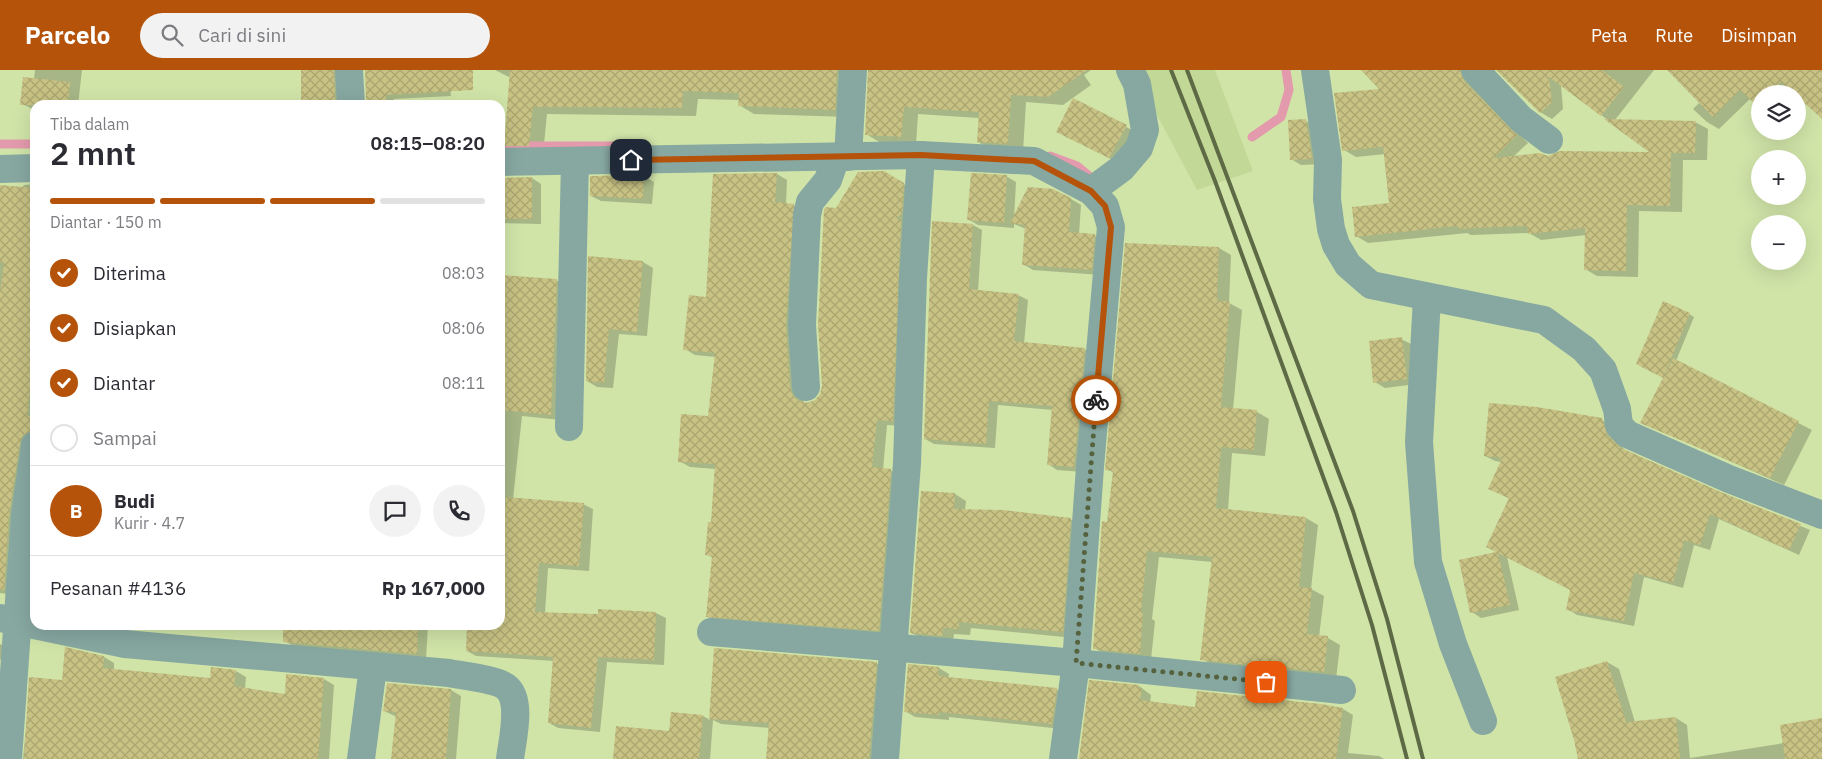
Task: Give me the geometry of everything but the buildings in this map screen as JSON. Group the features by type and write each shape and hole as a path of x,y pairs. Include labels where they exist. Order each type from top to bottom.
{"street":[{"path":"349,70 351,100"},
{"path":"806,387 802,325 807,215 810,202 828,180 845,152 853,70"},
{"path":"1091,191 1122,168 1139,148 1145,130 1137,84 1130,70"},
{"path":"1315,70 1328,160 1327,199 1331,229 1336,245 1348,265 1371,285 1427,298 1544,320 1584,349 1603,370 1617,408 1619,425 1627,434 1729,480 1822,515"},
{"path":"1475,70 1521,119 1549,140"},
{"path":"505,162 845,152 1034,161 1091,191 1105,206 1111,227 1090,467 1076,663 1062,759"},
{"path":"885,759 894,647 897,574 907,463 913,278 921,155"},
{"path":"569,427 575,161"},
{"path":"0,169 30,168"},
{"path":"1427,298 1419,442 1428,562 1453,644 1482,721"},
{"path":"8,759 9,620 30,480"},
{"path":"9,620 30,624"},
{"path":"57,630 125,644 449,673 506,687 513,695 516,716 510,759"},
{"path":"711,632 1076,663 1342,690"},
{"path":"361,759 373,667"}],"shaded area":[{"path":"1133,70 1215,70 1253,171 1197,190"}],"waterway":[{"path":"1252,137 1281,117 1289,90 1286,70"},
{"path":"0,144 30,144"},
{"path":"505,146 624,146"},
{"path":"1050,156 1077,166 1088,175"}],"railway":[{"path":"1171,70 1215,181 1336,512 1372,625 1407,759"},
{"path":"1187,70 1353,511 1387,619 1423,759"}],"way so far":[{"path":"1096,400 1076,663 1266,682"}],"route":[{"path":"631,160 921,155 1034,161 1091,191 1105,206 1111,227 1096,400"}]}
